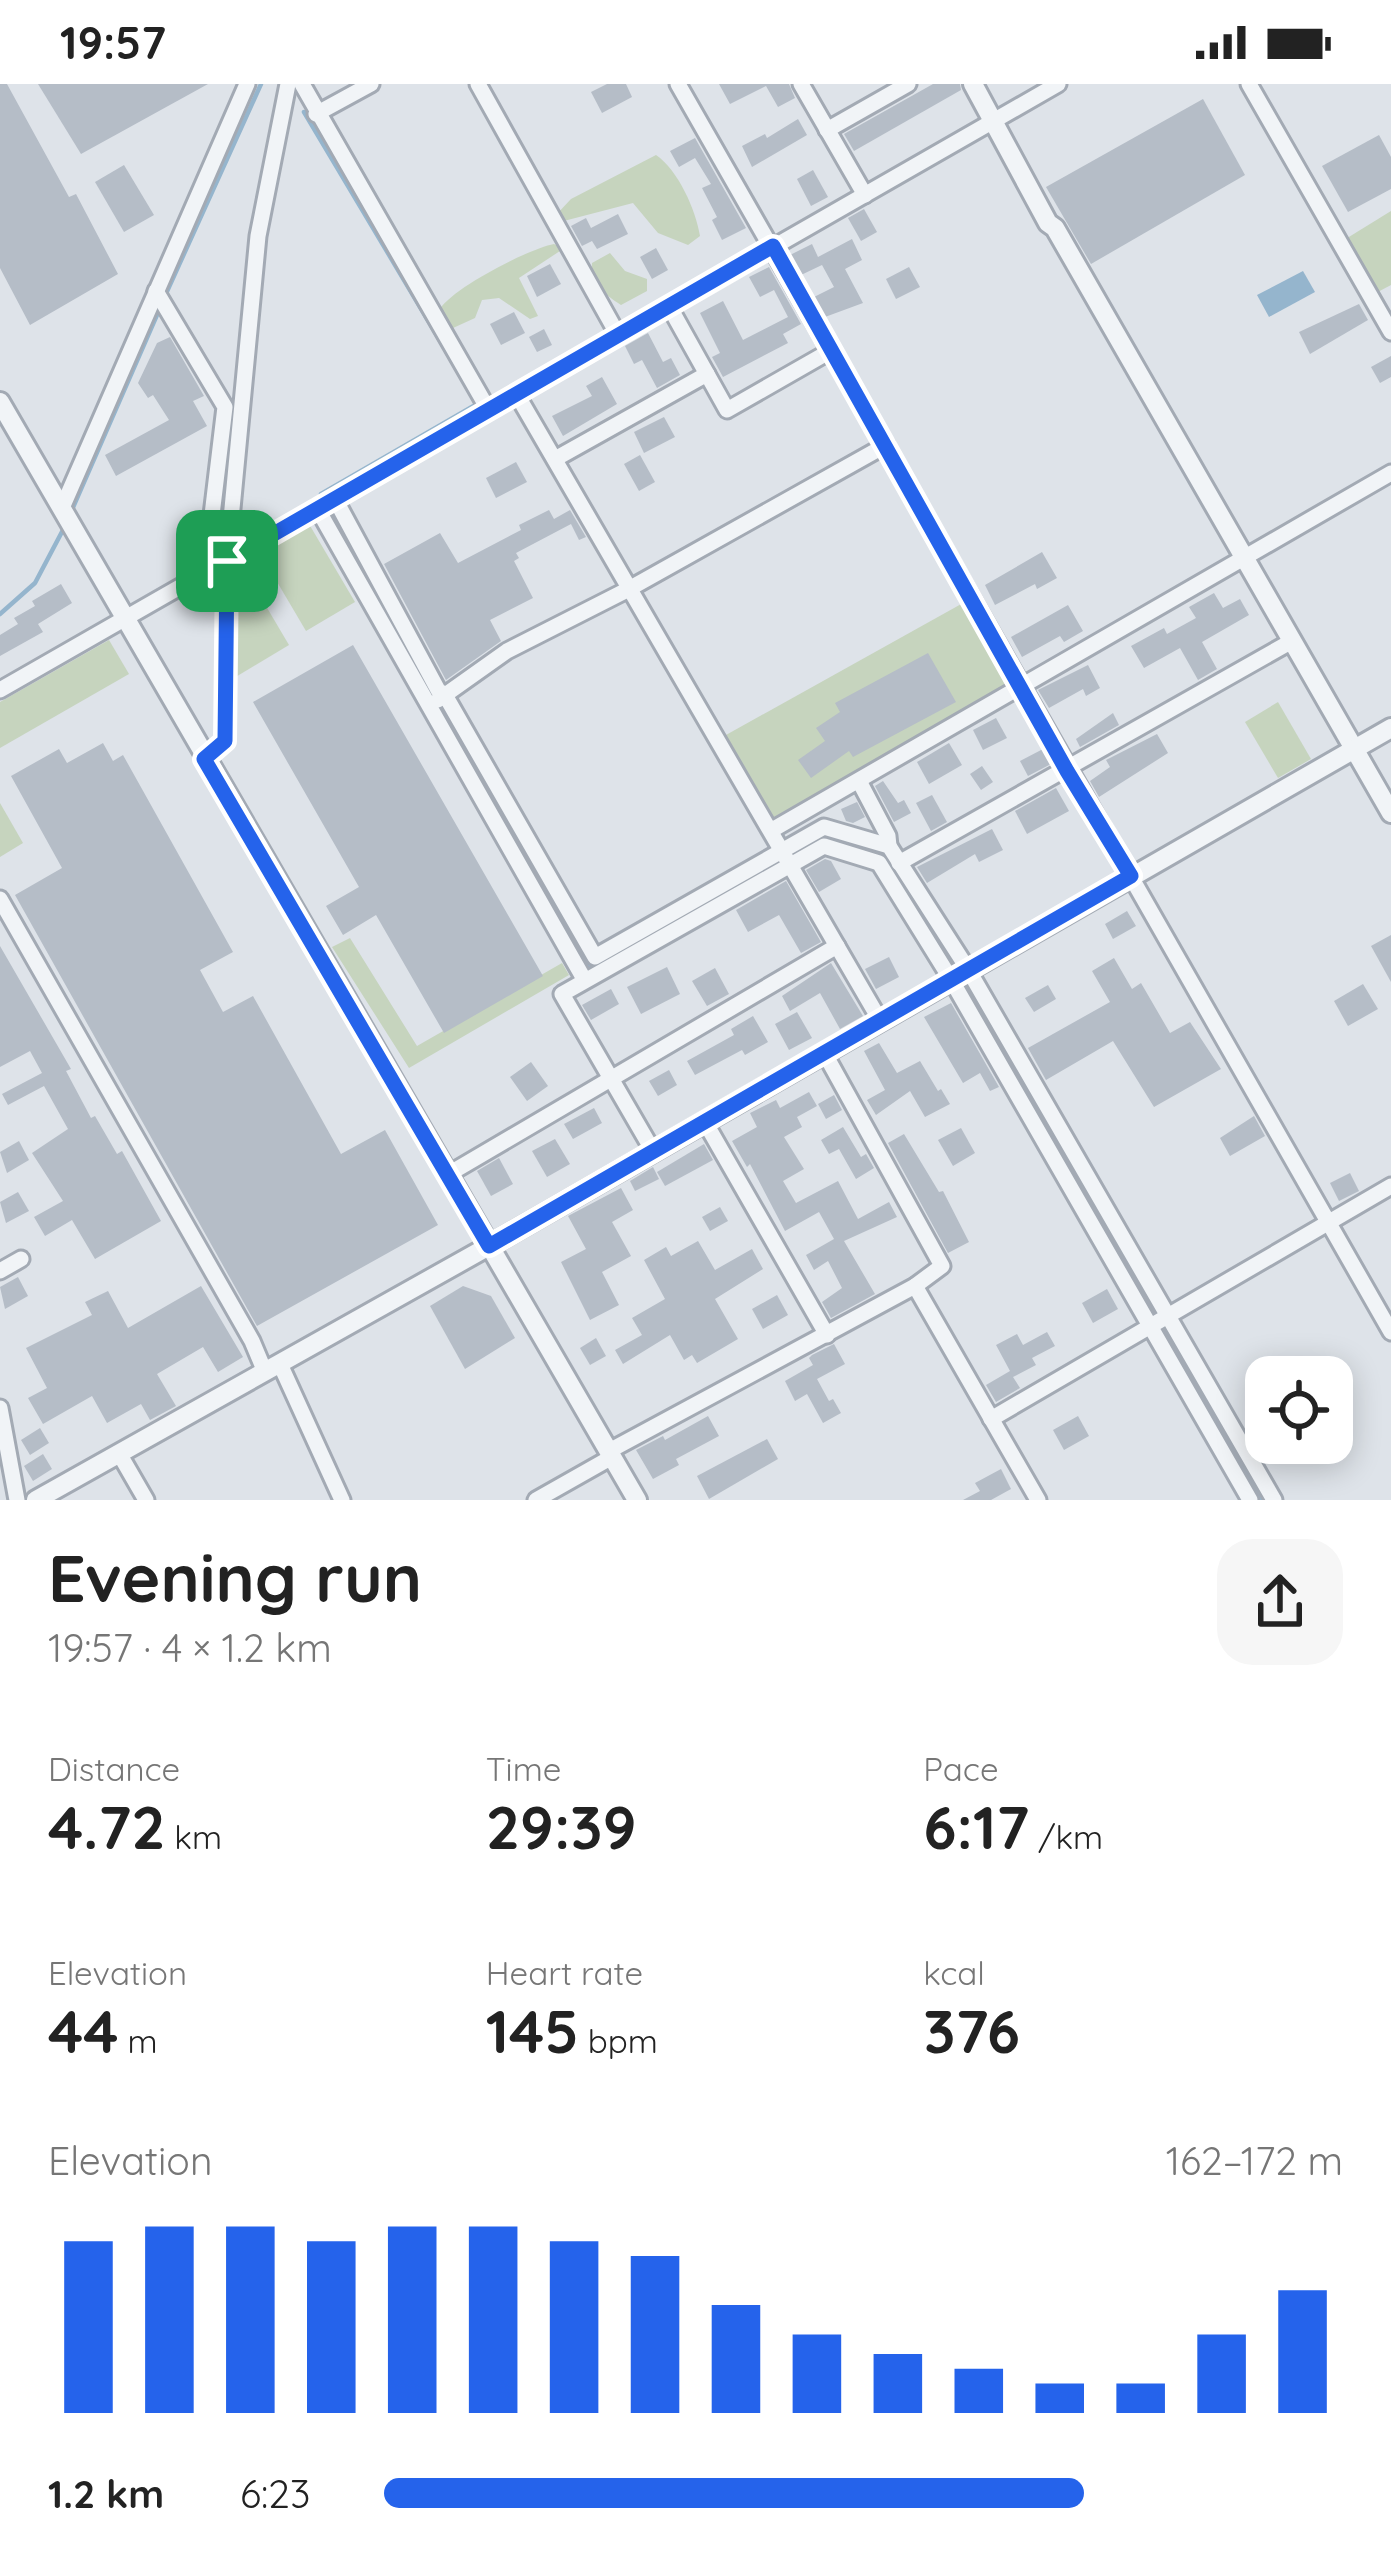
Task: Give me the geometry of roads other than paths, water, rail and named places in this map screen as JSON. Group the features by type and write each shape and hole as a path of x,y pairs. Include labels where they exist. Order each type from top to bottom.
{"street":[{"path":"62,508 247,84"},
{"path":"204,759 225,741 227,561 258,236 288,84"},
{"path":"302,84 488,410"},
{"path":"316,115 371,84"},
{"path":"478,84 618,335"},
{"path":"801,84 865,195"},
{"path":"827,130 908,84"},
{"path":"973,84 1048,223 1391,814"},
{"path":"0,690 1058,84"},
{"path":"1250,84 1391,332"},
{"path":"680,85 1067,771 1391,1331"},
{"path":"156,291 224,407 205,573"},
{"path":"669,306 728,410 832,350"},
{"path":"555,459 707,374"},
{"path":"516,393 881,1022"},
{"path":"0,401 637,1500"},
{"path":"438,700 507,651 627,590 886,445"},
{"path":"772,830 1391,472"},
{"path":"334,497 584,979"},
{"path":"316,508 595,957 786,856 824,845 879,863 960,976 1274,1500"},
{"path":"899,863 1292,641"},
{"path":"36,1500 1391,728"},
{"path":"859,781 889,846 1250,1500"},
{"path":"653,1151 562,994 786,856 824,827 889,846"},
{"path":"0,899 252,1341 273,1368 342,1500"},
{"path":"447,1175 837,946"},
{"path":"536,1500 610,1454 915,1286 942,1266 826,1054"},
{"path":"705,1122 827,1335"},
{"path":"992,1419 1391,1186"},
{"path":"0,1271 21,1259"},
{"path":"915,1286 1038,1500"},
{"path":"0,1408 17,1500"},
{"path":"120,1455 146,1500"}],"water":[{"path":"1303,271 1315,292 1269,317 1257,295"}],"waterway":[{"path":"164,298 261,84"},
{"path":"304,112 445,349"},
{"path":"71,512 160,308"},
{"path":"373,585 321,494 477,404 475,400"},
{"path":"0,614 35,583 64,528"},
{"path":"441,704 590,966 595,963"},
{"path":"819,837 866,847"},
{"path":"882,852 957,968"},
{"path":"982,1008 1158,1316"},
{"path":"1163,1326 1263,1500"}]}
